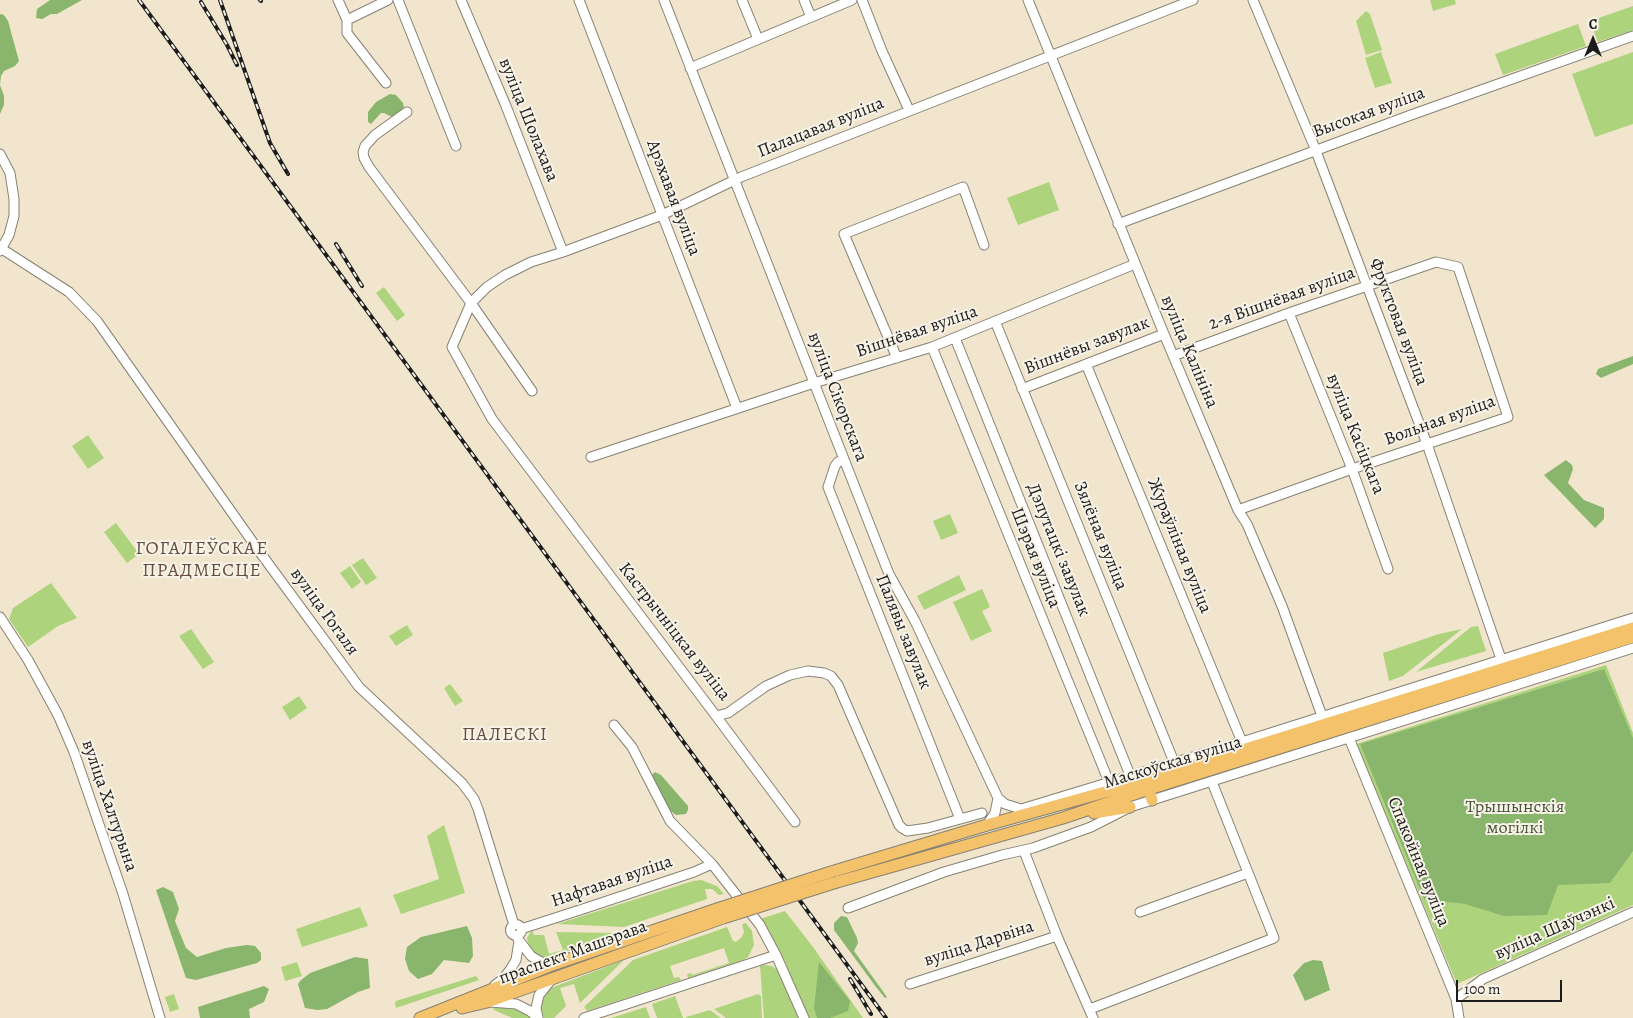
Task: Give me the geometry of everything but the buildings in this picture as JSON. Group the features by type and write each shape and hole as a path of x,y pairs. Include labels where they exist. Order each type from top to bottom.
{"main road":[{"name":"Маскоўская вуліца","path":"720,914 1062,818 1141,785 1633,628"},
{"name":"Маскоўская вуліца","path":"720,914 831,872 987,825 1141,785 1633,637"},
{"path":"1062,818 1130,807"},
{"name":"праспект Машэрава","path":"486,997 555,964 720,914"},
{"name":"праспект Машэрава","path":"420,1018 486,997 551,980 720,914"}],"street":[{"path":"338,0 346,20 347,33 386,83"},
{"path":"346,20 388,0"},
{"path":"398,0 456,146"},
{"name":"вуліца Шолахава","path":"461,0 506,106 564,252"},
{"name":"Арэхавая вуліца","path":"579,0 737,408"},
{"name":"вуліца Сікорскага","path":"664,0 690,68 738,179 888,574 915,621 998,798"},
{"path":"742,0 758,39"},
{"path":"804,0 811,17"},
{"path":"690,68 852,0"},
{"path":"862,0 882,52 909,110"},
{"name":"вуліца Калініна","path":"1028,0 1173,356 1238,510 1247,524 1282,606 1322,716"},
{"name":"Палацавая вуліца","path":"472,303 487,288 505,275 531,262 564,252 662,215 738,179 909,110 1193,0"},
{"name":"Фруктовая вуліца","path":"1253,0 1316,150 1428,444 1500,659"},
{"name":"Высокая вуліца","path":"1118,224 1316,150 1633,36"},
{"path":"407,112 375,135 365,146 364,158 472,303 532,391"},
{"path":"0,154 10,173 14,199 14,216 9,235 1,250"},
{"path":"897,358 844,234 963,187 984,245"},
{"name":"вуліца Гогаля","path":"1,250 69,292 97,321 259,551 359,687 457,777 470,794 478,809 518,933"},
{"name":"2-я Вішнёвая вуліца","path":"1173,356 1367,285 1436,262 1458,267"},
{"name":"Вішнёвая вуліца","path":"591,457 814,383 932,347 1135,264"},
{"name":"Вольная вуліца","path":"1238,510 1352,469 1508,417 1458,267"},
{"name":"Кастрычніцкая вуліца","path":"472,303 452,347 486,409 520,458 716,716 728,713 766,686 790,675 808,671 830,676 838,685 898,825 907,831 982,812"},
{"name":"вуліца Касіцкага","path":"1290,313 1352,469 1388,568"},
{"name":"Зялёная вуліца","path":"995,321 1174,762"},
{"name":"Вішнёвы завулак","path":"1022,389 1164,334"},
{"name":"Дэпутацкі завулак","path":"955,338 1141,785"},
{"name":"Шэрая вуліца","path":"932,347 1109,782"},
{"name":"Жураўліная вуліца","path":"1086,364 1242,742"},
{"name":"Палявы завулак","path":"844,460 838,462 835,466 828,487 960,819"},
{"name":"вуліца Халтурына","path":"0,617 28,660 58,715 74,752 123,894 160,1018"},
{"name":"Маскоўская вуліца","path":"848,908 944,872 1002,855 1024,851 1091,826 1130,807 1141,785 1174,762 1633,618"},
{"name":"Маскоўская вуліца","path":"987,825 1021,809 1109,782 1141,785 1212,782 1633,648"},
{"path":"716,716 794,822"},
{"name":"Нафтавая вуліца","path":"614,725 632,747 670,821 712,864 760,925 776,955 804,1018"},
{"name":"Спакойная вуліца","path":"1349,738 1456,999"},
{"path":"1024,851 1057,936 1092,1014 1274,938 1212,782"},
{"path":"987,825 994,813 998,798 1005,804 1021,809"},
{"name":"Нафтавая вуліца","path":"518,933 694,872 712,864"},
{"path":"1140,912 1248,873"},
{"name":"вуліца Шаўчэнкі","path":"1456,999 1483,979 1633,912"},
{"path":"518,933 531,956 541,962 555,964"},
{"path":"486,997 503,979 516,960 518,933"},
{"name":"вуліца Дарвіна","path":"910,984 1057,936"},
{"path":"584,1018 776,955"},
{"path":"538,1018 536,1008 539,995 551,980"},
{"path":"486,997 516,1004 530,1011 538,1018"},
{"path":"1456,999 1459,1018"}],"green space":[{"path":"50,0 82,0 57,14 51,14 42,19 36,18 37,9"},
{"path":"1430,0 1455,0 1456,4 1433,11"},
{"path":"1633,6 1633,30 1598,42 1590,21"},
{"path":"1366,11 1370,14 1382,50 1366,55 1356,21"},
{"path":"0,14 4,15 8,21 19,61 15,66 4,71 1,76 0,85"},
{"path":"1578,24 1586,46 1503,75 1495,54"},
{"path":"1381,52 1392,83 1375,88 1365,58"},
{"path":"1633,52 1633,124 1595,137 1572,74"},
{"path":"0,85 4,96 4,105 0,114"},
{"path":"390,94 396,95 403,103 404,108 399,114 392,117 381,113 371,124 368,122 368,112 376,102"},
{"path":"1049,182 1059,210 1018,225 1007,198"},
{"path":"384,287 405,315 397,321 376,293"},
{"path":"1633,356 1633,364 1601,378 1596,374 1598,369"},
{"path":"88,435 104,458 88,469 72,446"},
{"path":"1566,460 1572,465 1573,469 1568,483 1584,500 1604,508 1604,519 1595,528 1544,475"},
{"path":"950,514 958,533 941,540 933,521"},
{"path":"116,523 139,554 127,563 104,532"},
{"path":"363,558 377,578 366,585 352,565"},
{"path":"350,566 361,582 352,589 340,573"},
{"path":"959,575 966,590 924,610 917,596"},
{"path":"51,583 77,618 58,626 28,647 9,619 13,608"},
{"path":"982,589 990,607 982,611 992,631 971,641 953,602"},
{"path":"407,625 413,635 396,646 389,636"},
{"path":"1478,626 1486,651 1416,672 1471,627"},
{"path":"191,629 214,662 203,669 179,636"},
{"path":"1462,629 1403,676 1389,681 1383,653 1439,634"},
{"name":"Трышынскія могілкі","path":"1606,665 1633,733 1633,905 1457,984 1356,744"},
{"name":"Трышынскія могілкі","path":"1604,669 1633,738 1633,851 1610,883 1558,885 1547,915 1504,916 1465,904 1424,899 1360,744"},
{"path":"450,684 463,701 455,706 444,688"},
{"path":"299,696 307,708 290,720 282,707"},
{"path":"655,772 661,775 688,806 686,814 676,815 668,809 651,776"},
{"path":"444,825 465,893 401,914 393,895 439,879 427,836"},
{"path":"701,880 717,886 724,894 719,895 712,889 705,889 707,899 624,927 557,924 693,881"},
{"path":"163,887 173,892 179,909 175,921 186,948 197,957 226,948 247,945 255,946 261,953 261,960 257,963 196,980 186,978 156,890"},
{"path":"360,907 368,926 302,947 296,929"},
{"path":"785,911 863,1018 808,1018 784,959 760,919"},
{"path":"841,916 847,917 857,938 858,943 854,951 887,997 885,998 876,987 834,930 834,923"},
{"path":"746,923 752,931 754,945 748,957 743,960 688,978 687,974 691,973 692,975 729,963 724,948 670,966 674,978 679,977 681,980 587,1011 584,1007 633,960 727,927 733,941 736,942 744,932 742,924"},
{"path":"467,926 472,938 473,956 469,963 444,960 432,974 418,979 409,971 405,959 407,947 421,937"},
{"path":"532,930 534,935 544,935 549,954 563,950 556,932 616,933 546,959 532,952 529,948 527,938"},
{"path":"355,957 368,959 370,988 358,992 327,1009 305,1008 298,984 301,980 310,973"},
{"path":"624,960 580,1003 574,984 560,988 566,1006 554,1018 544,1018 541,1013 540,1001 551,988"},
{"path":"1313,960 1322,961 1330,990 1305,1001 1293,975 1304,963"},
{"path":"297,962 302,976 285,981 281,967"},
{"path":"819,962 850,1001 848,1011 830,1018 817,1018 814,1008"},
{"path":"760,966 772,966 780,972 799,1018 764,1018"},
{"path":"476,976 479,980 396,1008 396,1001"},
{"path":"264,986 269,989 264,1002 249,1009 250,1018 200,1018 198,1007"},
{"path":"174,994 179,1009 170,1012 165,997"},
{"path":"758,994 761,996 762,1018 726,1018 714,1009"},
{"path":"675,996 683,1018 657,1018 652,1004"},
{"path":"499,1007 519,1008 533,1018 512,1018 492,1009"},
{"path":"646,1007 650,1018 611,1018"},
{"path":"710,1010 721,1018 686,1018 686,1017"}],"railway":[{"path":"139,0 886,1018"},
{"path":"220,0 270,143 288,174"},
{"path":"201,2 237,65"},
{"path":"336,244 362,286"},
{"path":"850,979 871,1014"}],"district":[{"name":"ГОГАЛЕЎСКАЕ ПРАДМЕСЦЕ","path":"202,560"},
{"name":"ПАЛЕСКІ","path":"505,735"}]}
